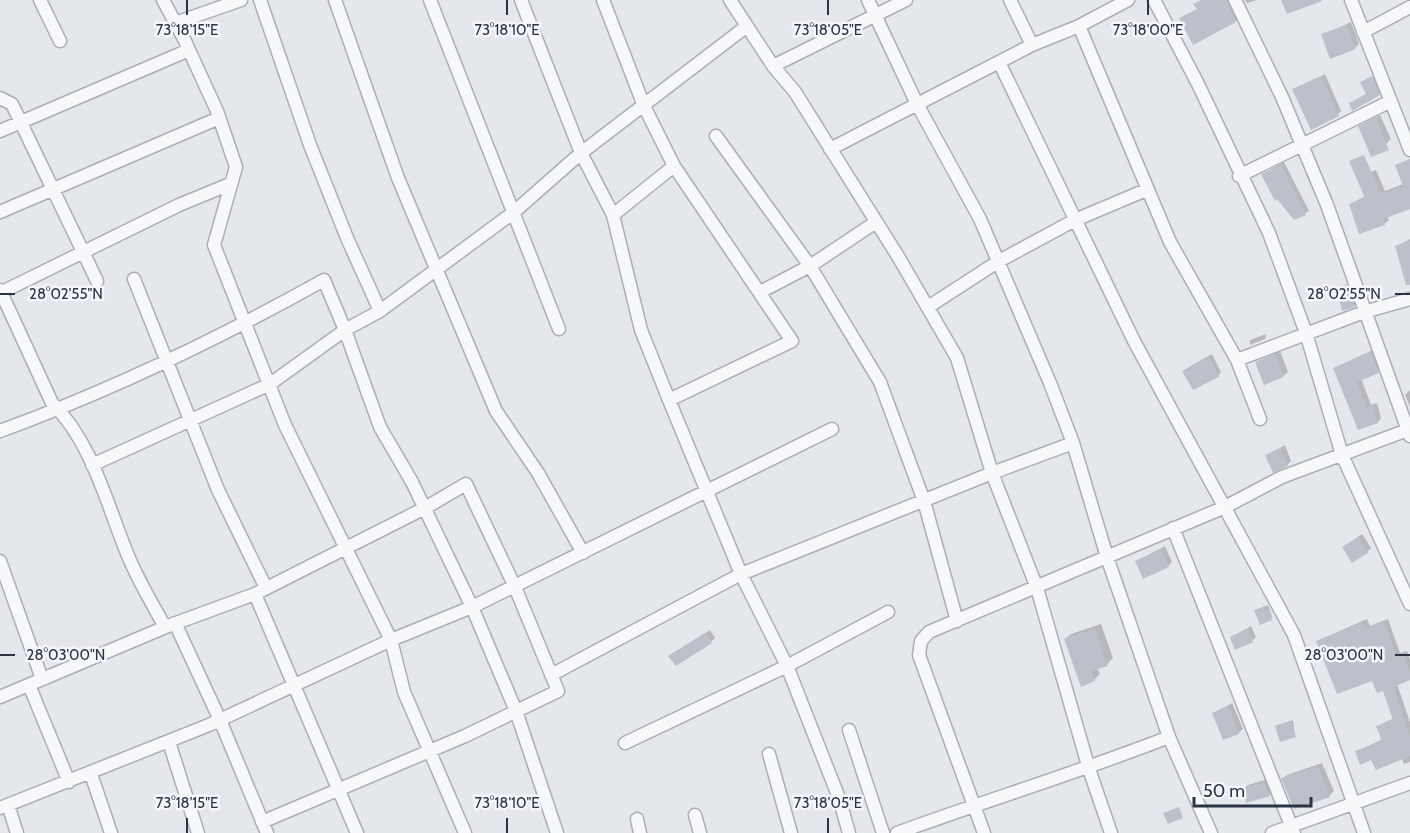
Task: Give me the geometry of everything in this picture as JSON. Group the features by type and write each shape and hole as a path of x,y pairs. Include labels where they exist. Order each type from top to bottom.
{"street":[{"path":"40,0 60,42"},
{"path":"163,0 189,50 219,118 236,167 214,245 285,425 391,640 404,692 465,833"},
{"path":"175,22 241,0"},
{"path":"261,0 310,145 347,238 380,310"},
{"path":"335,0 398,178 496,411 538,473 583,553"},
{"path":"430,0 559,329"},
{"path":"521,0 581,153 613,215 641,330 741,574 787,666 839,798 849,833"},
{"path":"603,0 644,106 674,166 792,341 669,400"},
{"path":"730,0 773,66 795,92 957,358 992,473 1037,588 1089,769 1111,833"},
{"path":"868,0 917,104 980,219 999,261 1073,443 1107,557 1169,737 1211,833"},
{"path":"773,66 906,0"},
{"path":"1010,0 1032,45"},
{"path":"830,149 1032,45 1079,26 1128,0"},
{"path":"1154,0 1198,84 1239,176 1269,233 1306,333 1342,454 1410,604"},
{"path":"984,833 920,655 921,641 929,632 1225,507 1282,477 1409,432 1327,205 1235,0"},
{"path":"1351,0 1410,150"},
{"path":"1363,32 1410,7"},
{"path":"92,465 270,384 345,330 380,310 438,270 514,212 581,153 747,26"},
{"path":"1079,26 1146,190 1170,242 1237,360 1260,419"},
{"path":"0,131 189,50"},
{"path":"999,62 1134,341 1294,635 1364,833"},
{"path":"0,98 12,104 97,281"},
{"path":"1239,176 1391,101"},
{"path":"0,212 219,118"},
{"path":"716,136 810,266 880,382 924,501 957,621"},
{"path":"613,215 674,166"},
{"path":"0,697 170,625 261,591 425,508 466,484 515,586 558,691 264,827 220,720 170,625 130,561 92,465 52,403 0,292 179,205 230,184"},
{"path":"928,307 999,261 1075,220 1146,190"},
{"path":"760,292 810,266 876,222"},
{"path":"134,279 261,591 296,687 357,833"},
{"path":"0,431 58,410 167,361 245,323 324,280 345,330 380,428 425,508 472,607 516,711 557,833"},
{"path":"1237,360 1364,312 1410,299"},
{"path":"17,833 4,806 169,742 296,687 391,640 472,607 832,429"},
{"path":"551,675 741,574 992,473 1073,443"},
{"path":"1173,528 1293,830"},
{"path":"0,561 42,679"},
{"path":"625,743 787,666 888,612"},
{"path":"29,685 69,782"},
{"path":"849,730 883,833"},
{"path":"897,833 975,804 1089,769 1169,737"},
{"path":"169,742 198,833"},
{"path":"769,754 791,833"},
{"path":"91,774 111,833"},
{"path":"1272,833 1293,830 1410,783"},
{"path":"695,815 700,833"},
{"path":"637,819 640,833"}],"building":[{"path":"1202,0 1227,0 1236,22 1193,45 1179,18 1197,9 1193,4"},
{"path":"1281,0 1321,0 1322,1 1287,14"},
{"path":"1347,25 1356,49 1330,59 1321,34"},
{"path":"1321,76 1339,116 1311,130 1292,89"},
{"path":"1372,76 1380,95 1352,111 1349,103 1366,94 1360,82"},
{"path":"1376,117 1389,150 1371,157 1358,126"},
{"path":"1364,155 1381,194 1403,186 1395,165 1410,159 1410,209 1383,219 1385,225 1359,234 1349,204 1365,198 1349,161"},
{"path":"1281,165 1306,215 1294,220 1277,199 1275,201 1261,174"},
{"path":"1410,241 1410,285 1406,285 1395,246"},
{"path":"1347,285 1355,307 1342,311 1336,287"},
{"path":"1371,352 1379,373 1357,382 1367,408 1373,406 1378,423 1358,430 1333,368"},
{"path":"1275,354 1284,377 1264,385 1255,362"},
{"path":"1209,356 1219,377 1193,390 1182,371"},
{"path":"1280,448 1288,466 1273,473 1265,455"},
{"path":"1358,537 1368,553 1352,563 1342,547"},
{"path":"1161,549 1169,567 1143,579 1135,561"},
{"path":"1266,606 1272,620 1260,625 1254,610"},
{"path":"1363,622 1366,628 1384,622 1397,656 1403,653 1410,673 1410,680 1394,687 1410,736 1410,756 1376,770 1371,760 1360,765 1355,751 1382,741 1376,726 1393,720 1383,691 1377,693 1372,681 1337,694 1316,641"},
{"path":"1095,628 1108,666 1091,671 1095,681 1081,687 1064,639"},
{"path":"1247,629 1253,642 1235,650 1230,637"},
{"path":"705,633 712,643 676,666 668,656"},
{"path":"1228,706 1239,734 1223,740 1212,713"},
{"path":"1291,721 1296,737 1280,742 1275,726"},
{"path":"1318,766 1330,797 1294,809 1281,778"},
{"path":"1264,782 1270,796 1246,803 1242,789"},
{"path":"1179,807 1183,818 1168,824 1163,813"}]}
